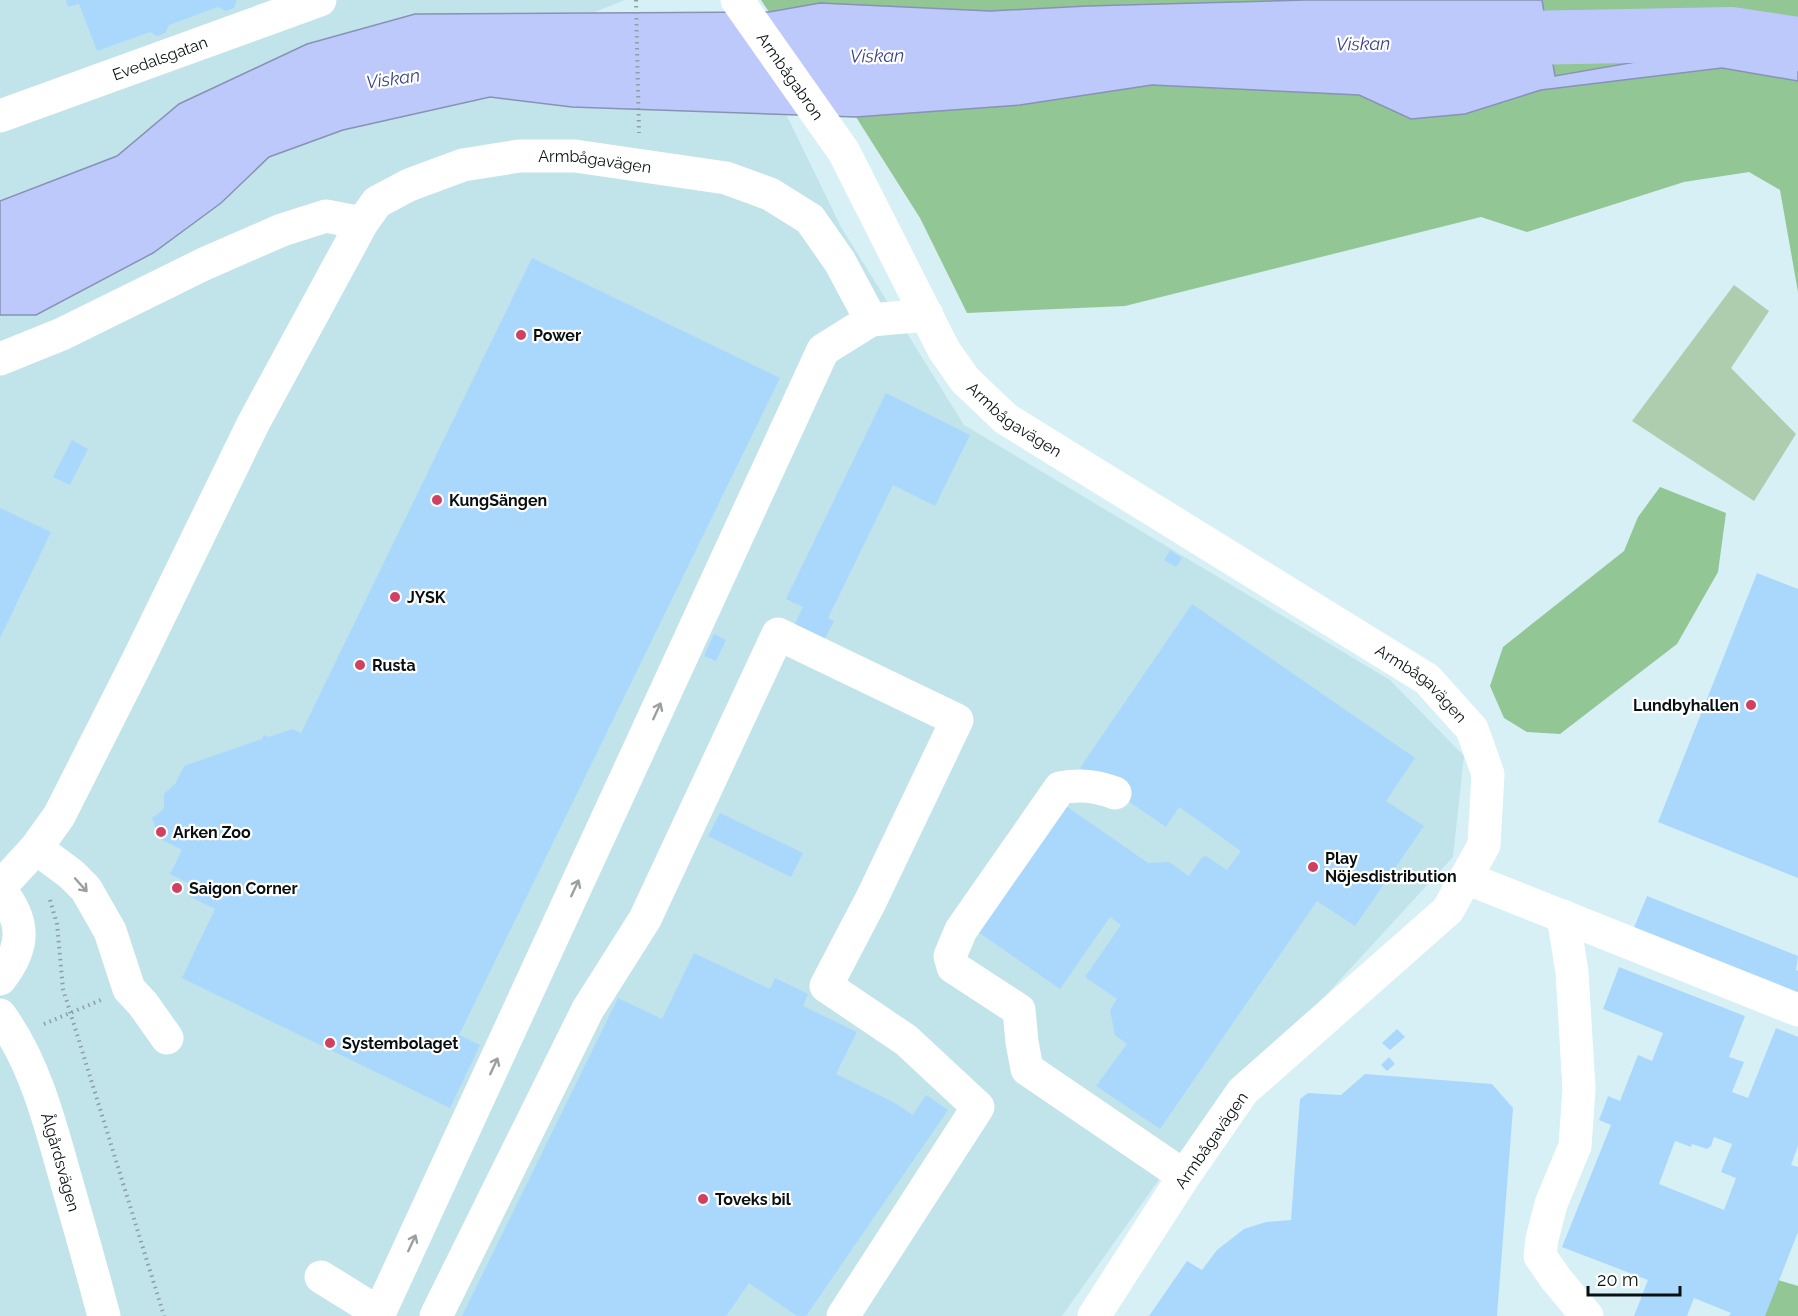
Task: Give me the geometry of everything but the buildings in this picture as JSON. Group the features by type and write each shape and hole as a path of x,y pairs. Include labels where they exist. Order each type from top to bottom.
{"street":[{"name":"Evedalsgatan","path":"0,116 320,0"},
{"name":"Armbågabron","path":"737,0 844,152"},
{"name":"Armbågavägen","path":"844,152 944,350 965,380 1006,419 1427,679 1472,729 1488,774 1484,845 1448,910 1243,1091 1094,1316"},
{"name":"Armbågavägen","path":"14,872 59,816 253,424 362,223 377,202 409,184 463,165 519,156 575,156 726,178 770,194 810,219 840,262 871,320"},
{"path":"0,359 62,334 204,264 282,230 326,216 362,223"},
{"path":"321,1276 381,1308 823,350 871,320 927,315"},
{"path":"436,1316 588,1009 645,919 778,634 957,720 871,900 826,986 906,1040 978,1107 843,1316"},
{"path":"1115,793 1078,784 1060,788 961,930 950,957 953,967 1019,1010 1027,1069 1185,1176"},
{"path":"0,979 12,964 19,945 18,924 12,904 14,872 70,874 86,889 110,931 129,989 143,1004 167,1038"},
{"path":"1466,878 1798,1010"},
{"path":"1563,916 1572,972 1580,1089 1575,1146 1551,1204 1540,1256 1587,1316"},
{"name":"Ålgårdsvägen","path":"8,1026 33,1078 52,1129 104,1316"}],"path":[{"path":"636,0 640,140"},
{"path":"14,872 44,890 52,904 57,924 63,989 164,1316"},
{"path":"8,1026 71,1012 129,989"}],"shaded area":[{"path":"0,0 625,0 592,13 415,14 179,104 117,156 0,201"},
{"path":"490,97 572,107 786,114 841,227 964,425 1390,680 1464,756 1453,857 1168,1167 1062,1316 0,1316 0,315 36,315 153,253 221,203 269,157 343,130"}],"green space":[{"path":"761,0 1306,0 990,11 820,3 769,12"},
{"path":"1542,0 1798,0 1798,34 1555,76"},
{"path":"1723,68 1798,81 1798,292 1780,190 1749,172 1684,182 1527,232 1481,217 1125,306 967,313 920,218 856,117 1020,105 1152,85 1359,95 1411,119 1465,114 1541,90"},
{"path":"1734,285 1769,311 1731,368 1796,434 1754,501 1632,421"},
{"path":"1660,487 1726,513 1718,572 1677,644 1560,734 1527,732 1504,718 1490,686 1503,647 1624,551 1638,517"},
{"path":"1771,1278 1798,1286 1798,1316 1757,1316"}],"water":[{"path":"1306,0 1542,0 1555,76 1798,34 1798,81 1722,68 1541,90 1465,114 1411,119 1359,95 1152,85 1020,105 856,117 572,107 490,97 343,130 269,157 221,203 153,253 36,315 0,315 0,201 117,156 179,104 307,44 415,14 769,12 820,3 990,11"}],"waterway":[{"name":"Viskan","path":"1474,39 1731,34 1798,44"}],"place":[{"name":"Power","path":"521,335"},
{"name":"KungSängen","path":"437,500"},
{"name":"JYSK","path":"395,597"},
{"name":"Rusta","path":"360,665"},
{"name":"Lundbyhallen","path":"1751,705"},
{"name":"Arken Zoo","path":"161,832"},
{"name":"Play Nöjesdistribution","path":"1313,867"},
{"name":"Saigon Corner","path":"177,888"},
{"name":"Systembolaget","path":"330,1043"},
{"name":"Toveks bil","path":"703,1199"}]}
